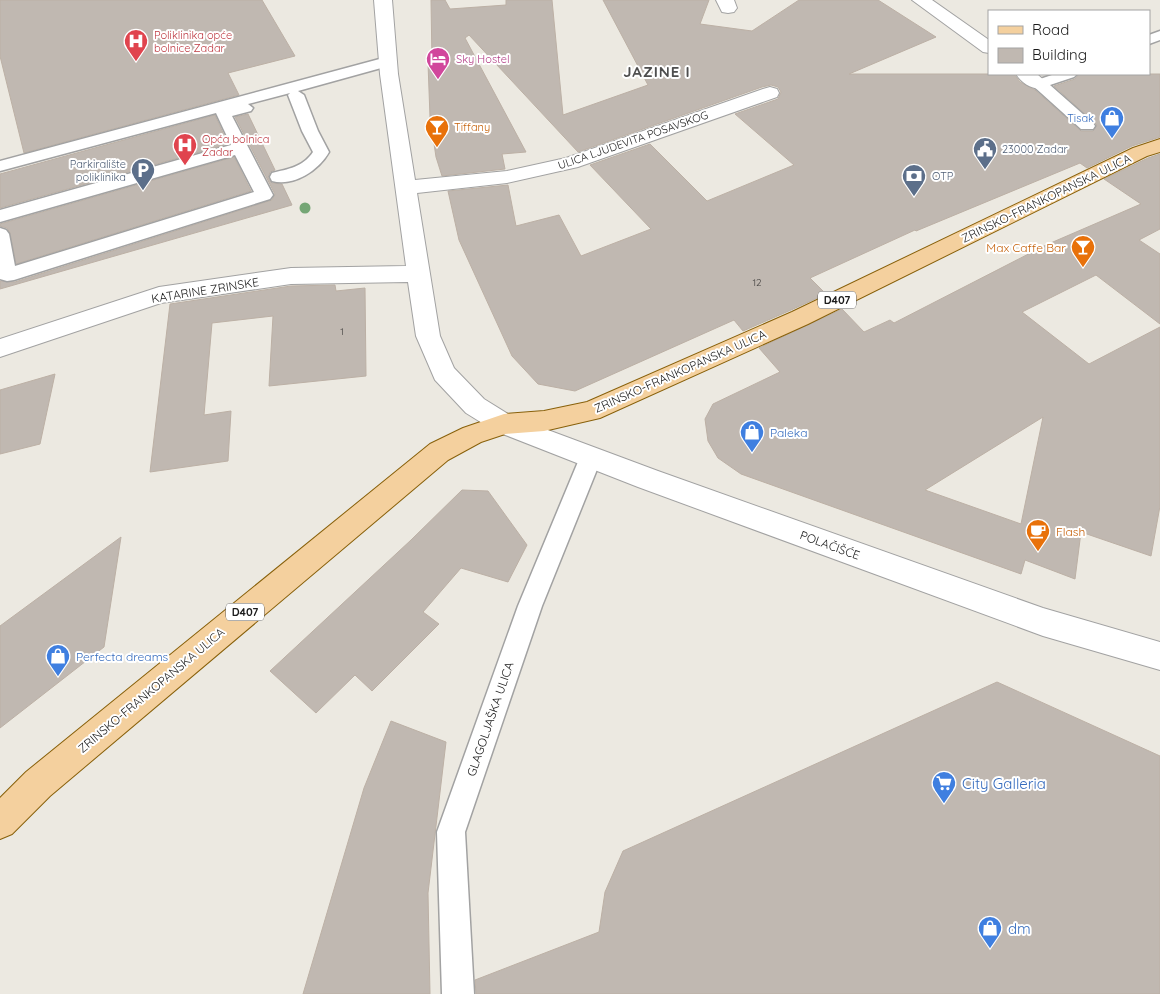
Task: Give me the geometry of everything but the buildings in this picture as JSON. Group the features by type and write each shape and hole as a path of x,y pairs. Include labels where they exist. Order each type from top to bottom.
{"main road":[{"name":"ZRINSKO-FRANKOPANSKA ULICA","path":"0,822 38,784 439,452 472,435 504,424 544,421 591,411 800,318 1140,152 1160,145"}],"street":[{"path":"383,0 388,68 428,336 444,373 475,406 504,424"},
{"path":"921,0 988,47"},
{"name":"ULICA LJUDEVITA POSAVSKOG","path":"405,188 507,177 571,163 770,93"},
{"name":"KATARINE ZRINSKE","path":"0,348 160,295 291,276 418,274"},
{"name":"POLAČIŠĆE","path":"504,424 1042,622 1160,656"}],"lane":[{"path":"0,234 7,275 264,195 223,114 388,68"},
{"path":"0,166 388,68"},
{"path":"1032,79 1061,75"},
{"path":"1032,79 1087,126"},
{"path":"278,177 303,170 316,162 321,152 310,131 296,95"},
{"path":"0,216 240,148"},
{"name":"GLAGOLJAŠKA ULICA","path":"458,994 451,832 530,606 591,457"}],"place":[{"name":"Poliklinika opće bolnice Zadar","path":"136,62"},
{"name":"Sky Hostel","path":"438,80"},
{"name":"Tisak","path":"1112,139"},
{"name":"Tiffany","path":"437,148"},
{"name":"Opća bolnica Zadar","path":"185,166"},
{"name":"23000 Zadar","path":"985,170"},
{"name":"Parkiralište poliklinika","path":"143,191"},
{"name":"OTP","path":"914,197"},
{"name":"Max Caffe Bar","path":"1083,268"},
{"name":"Paleka","path":"752,453"},
{"name":"Flash","path":"1038,552"},
{"name":"Perfecta dreams","path":"58,677"},
{"name":"City Galleria","path":"944,804"},
{"name":"dm","path":"990,949"}],"district":[{"name":"JAZINE I","path":"657,71"}]}
